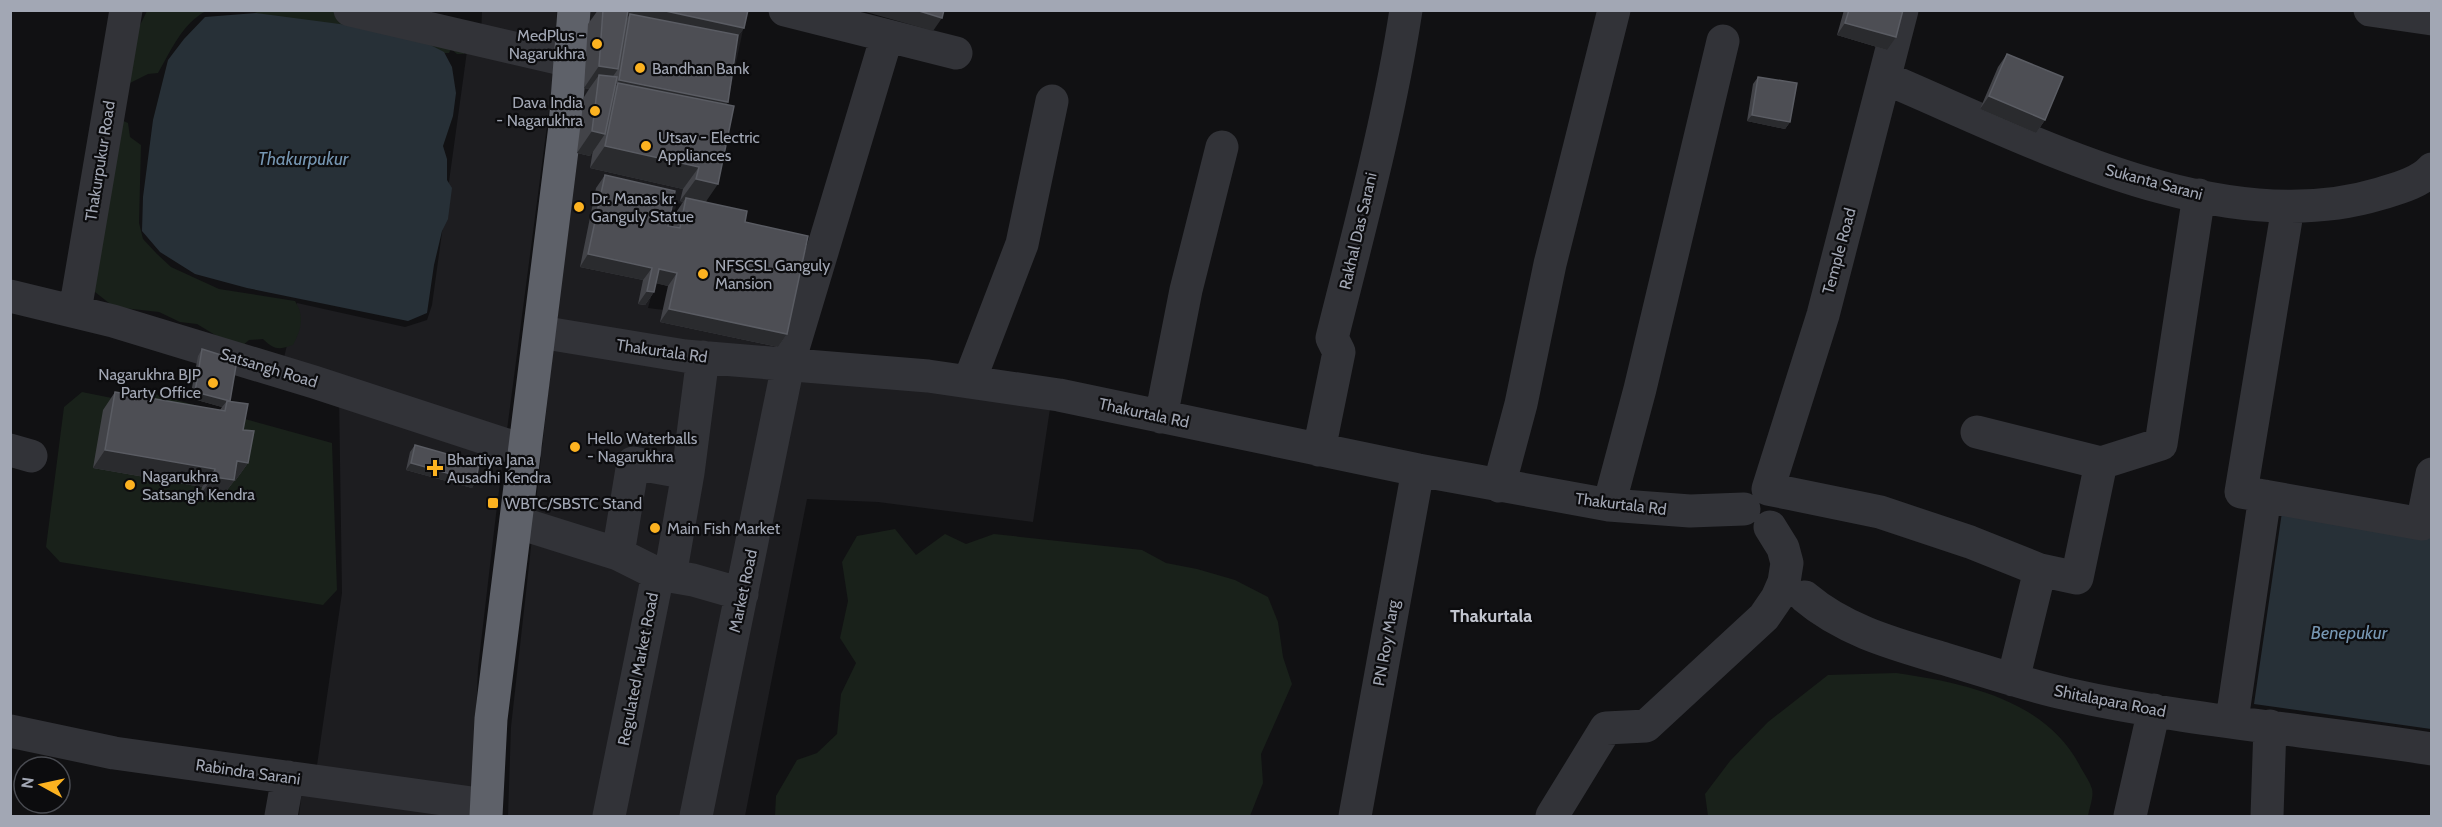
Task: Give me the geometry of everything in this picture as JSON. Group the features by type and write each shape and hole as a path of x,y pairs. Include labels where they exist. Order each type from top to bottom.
{"highway":[{"path":"486,811 491,719 566,126 574,10"}],"street":[{"name":"Thakurpukur Road","path":"75,311 126,10"},
{"path":"350,10 570,61"},
{"path":"785,10 850,18 886,36 956,52"},
{"name":"Rakhal Das Sarani","path":"1319,450 1339,352 1332,338 1401,45 1406,10"},
{"path":"1499,486 1521,404 1550,264 1614,10"},
{"name":"Temple Road","path":"1756,499 1822,315 1902,10"},
{"path":"2370,10 2432,19"},
{"name":"Market Road","path":"696,816 788,365 886,36"},
{"path":"1609,505 1640,389 1723,40"},
{"name":"Sukanta Sarani","path":"1885,78 2106,170 2168,189 2243,204 2305,208 2356,201 2401,188 2431,171"},
{"path":"969,382 1022,244 1052,101"},
{"path":"1161,417 1186,290 1222,147"},
{"path":"1977,432 2101,463 2161,444 2199,195"},
{"path":"2288,207 2241,492 2422,524 2432,474"},
{"name":"Satsangh Road","path":"10,297 75,311 314,382 525,452"},
{"name":"Thakurtala Rd","path":"540,332 703,357 969,382 1059,396 1418,470 1609,505 1690,511 1756,499 1880,512 1970,542 2040,570 2077,578 2101,463"},
{"name":"Regulated Market Road","path":"609,816 688,473 703,357"},
{"path":"618,554 633,463 688,473"},
{"name":"PN Roy Marg","path":"1355,816 1418,470"},
{"path":"2232,720 2265,496"},
{"path":"1552,816 1606,728 1646,726 1764,617 1791,597 1784,582 1787,563 1783,548 1756,499"},
{"path":"516,522 618,554 664,575 742,594"},
{"path":"2013,680 2040,570"},
{"name":"Shitalapara Road","path":"1791,597 1854,628 2013,680 2067,694 2154,710 2432,749"},
{"path":"2130,816 2154,710"},
{"path":"2267,816 2270,726"},
{"name":"Rabindra Sarani","path":"10,731 114,753 288,777 392,804 486,811"},
{"path":"281,816 288,777"}],"shaded area":[{"path":"147,11 206,11 184,30 158,73 148,74 124,86 119,119 128,123 130,137 141,145 139,223 143,239 171,267 219,289 295,301 300,312 301,323 293,345 277,348 263,339 249,340 241,347 230,344 197,324 180,322 159,312 114,307 95,292 91,274 100,183 126,38 137,31"},
{"path":"252,11 335,11 465,50 464,54 457,54 451,49 449,53 438,53 288,26"},
{"path":"482,11 557,11 553,80 478,668 472,816 299,816 303,782 315,779 342,593 339,395 282,366 297,303 405,327 427,320 432,305 467,51 481,38"},
{"path":"583,11 747,11 705,209 677,203 648,308 795,326 783,358 557,326"},
{"path":"554,340 1051,402 1033,522 878,502 807,499 745,816 508,816 511,727"},
{"path":"122,385 332,443 337,590 323,605 60,562 46,547 64,407 82,392 117,399"},
{"path":"895,529 916,555 945,534 966,544 994,534 1142,550 1166,563 1235,580 1268,597 1278,622 1283,657 1292,684 1261,754 1263,783 1250,816 775,816 776,796 797,760 817,753 837,734 841,694 856,663 840,638 848,601 842,562 857,536"},
{"path":"1896,673 1949,682 2002,699 2026,711 2047,726 2066,745 2090,784 2092,796 2088,816 1708,816 1705,794 1730,761 1768,722 1828,675"}],"water":[{"name":"Thakurpukur","path":"256,13 370,28 417,38 444,52 452,67 456,93 453,116 443,146 447,159 447,180 452,188 448,219 442,231 434,265 427,313 408,321 247,288 195,274 160,252 142,231 143,197 153,120 168,60 205,17"},
{"name":"Benepukur","path":"2282,512 2431,533 2431,729 2254,704"}],"building":[{"path":"603,10 628,10 618,69 599,66"},
{"path":"661,10 748,10 744,28"},
{"path":"916,10 944,10 942,18"},
{"path":"1849,10 1903,10 1896,37 1845,23"},
{"path":"630,14 738,35 728,102 619,80"},
{"path":"2007,54 2063,77 2045,120 1989,96"},
{"path":"599,75 617,77 605,134 592,131"},
{"path":"1758,77 1797,83 1790,122 1752,115"},
{"path":"618,83 734,106 718,184 696,179 699,167 605,146"},
{"name":"NFSCSL Ganguly Mansion","path":"605,175 675,191 668,226 680,228 686,198 747,211 745,222 808,236 787,334 669,309 677,273 659,269 654,292 647,291 652,268 588,254"},
{"path":"202,349 237,360 230,401 195,392"},
{"path":"115,392 225,411 227,401 248,404 243,430 254,431 248,463 237,461 234,480 213,477 215,469 105,450"},
{"path":"415,445 479,463 476,481 411,463"}],"place":[{"name":"MedPlus - Nagarukhra","path":"597,44"},
{"name":"Bandhan Bank","path":"640,68"},
{"name":"Dava India - Nagarukhra","path":"595,111"},
{"name":"Utsav - Electric Appliances","path":"646,146"},
{"name":"Dr. Manas kr. Ganguly Statue","path":"579,207"},
{"name":"NFSCSL Ganguly Mansion","path":"703,274"},
{"name":"Nagarukhra BJP Party Office","path":"213,383"},
{"name":"Hello Waterballs - Nagarukhra","path":"575,447"},
{"name":"Bhartiya Jana Ausadhi Kendra","path":"435,468"},
{"name":"Nagarukhra Satsangh Kendra","path":"130,485"},
{"name":"WBTC/SBSTC Stand","path":"493,503"},
{"name":"Main Fish Market","path":"655,528"}],"district":[{"name":"Thakurtala","path":"1491,616"}]}
